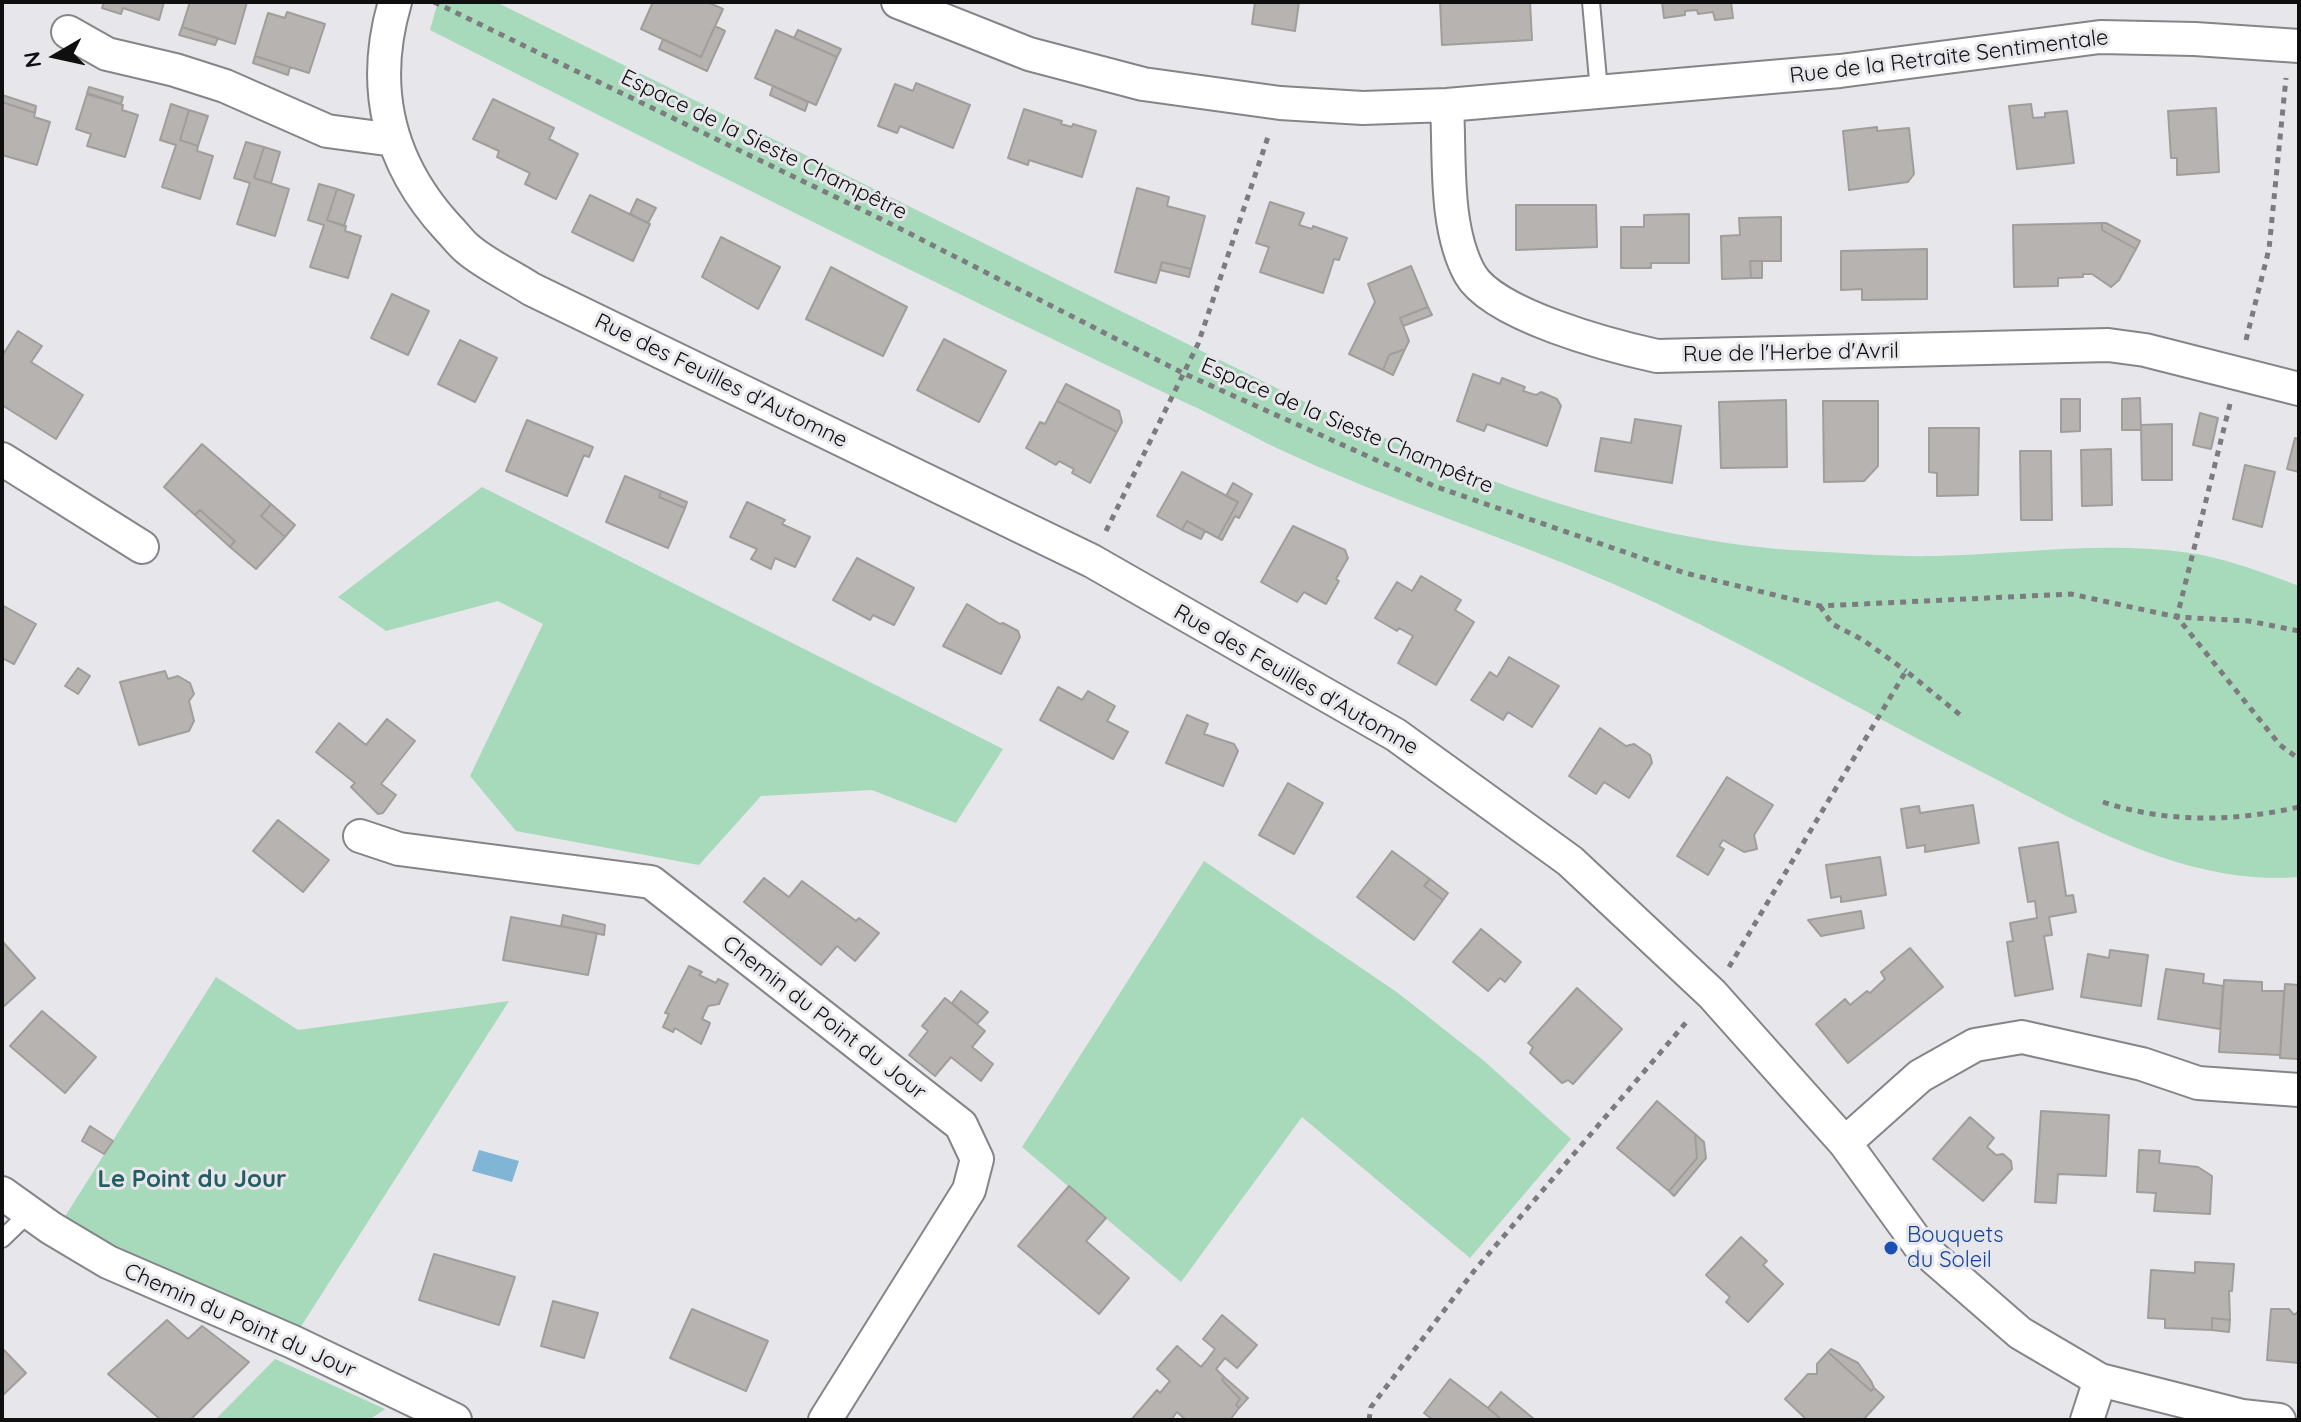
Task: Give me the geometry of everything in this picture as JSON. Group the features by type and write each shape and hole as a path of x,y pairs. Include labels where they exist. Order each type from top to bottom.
{"street":[{"name":"Rue des Feuilles d'Automne","path":"395,2 388,27 384,101 394,140 403,167 427,206 469,250 531,289 1092,561 1396,735 1570,861 1712,994 1845,1143 1919,1245 2020,1333 2100,1380 2242,1416 2279,1420"},
{"name":"Rue de la Retraite Sentimentale","path":"898,2 1029,54 1143,84 1280,103 1363,108 1447,105 1840,71 2100,37 2294,45"},
{"path":"68,32 107,54 225,86 327,131 394,140"},
{"name":"Rue de l'Herbe d'Avril","path":"1447,105 1452,218 1470,275 1485,293 1505,305 1603,345 1657,356 2108,345 2145,350 2299,389"},
{"path":"2,459 142,547"},
{"name":"Chemin du Point du Jour","path":"360,836 399,849 651,882 961,1125 977,1159 969,1190 825,1420"},
{"path":"1845,1143 1920,1076 1975,1045 2022,1037 2142,1064 2198,1083 2299,1090"},
{"name":"Chemin du Point du Jour","path":"2,1193 108,1262 293,1342 455,1420"},
{"path":"2087,1420 2100,1380"}],"lane":[{"path":"1591,2 1599,91"},
{"path":"2,1239 29,1213"}],"path":[{"name":"Espace de la Sieste Champêtre","path":"434,2 889,223 1185,374 1434,486 1685,573 1820,606 2071,594 2177,617 2249,621 2299,631"},
{"path":"2294,45 2269,249 2177,617 2280,745 2299,759"},
{"path":"1107,530 1198,344 1280,103"},
{"path":"1820,606 1832,624 1863,640 1964,718"},
{"path":"1369,1420 1371,1407 1474,1271 1712,994 1906,671"},
{"path":"2103,802 2160,816 2204,818 2258,816 2299,807"}],"green space":[{"path":"438,2 496,2 1321,410 1438,460 1558,503 1619,521 1743,545 1919,556 2090,548 2152,549 2213,557 2299,586 2299,877 2256,877 2214,871 2173,861 2133,846 2056,810 1658,604 1568,565 1339,476 1280,449 804,218 430,30"},
{"path":"482,487 1003,749 956,823 872,790 761,796 699,865 516,831 470,776 543,624 498,601 386,631 338,597"},
{"path":"1204,861 1398,993 1483,1060 1571,1139 1470,1258 1302,1117 1181,1282 1022,1147"},
{"path":"216,977 298,1030 509,1001 300,1328 201,1284 94,1255 54,1234"},
{"path":"275,1359 385,1409 369,1420 215,1420"}],"water":[{"path":"479,1150 519,1161 512,1182 472,1171"}],"building":[{"path":"104,2 164,2 159,20 123,8 121,14 102,8"},
{"path":"190,2 247,2 235,44 182,27"},
{"path":"653,2 707,2 723,9 701,57 641,29"},
{"path":"1255,2 1299,2 1295,31 1252,24"},
{"path":"1440,2 1530,2 1532,40 1442,45"},
{"path":"1662,2 1731,2 1733,18 1715,20 1713,12 1698,14 1697,10 1664,18"},
{"path":"287,12 325,24 309,73 255,56 268,13 285,18"},
{"path":"715,26 725,31 707,71 659,49 663,39 701,57"},
{"path":"182,27 218,38 215,45 179,35"},
{"path":"776,30 837,57 816,105 755,78"},
{"path":"798,30 841,49 837,57 794,38"},
{"path":"255,56 290,67 288,75 253,63"},
{"path":"916,83 970,105 953,148 900,126 897,133 878,126 895,84 913,91"},
{"path":"773,86 808,102 805,111 770,95"},
{"path":"89,87 123,97 121,104 87,93"},
{"path":"87,94 123,105 122,110 138,115 125,157 87,146 91,134 76,129"},
{"path":"2,95 36,106 35,113 2,102"},
{"path":"493,99 554,128 549,139 578,154 556,199 525,184 530,173 497,157 499,151 473,139"},
{"path":"2,102 35,113 34,117 50,122 37,165 2,155"},
{"path":"171,104 189,110 180,140 198,146 197,151 213,156 200,199 162,187 176,145 160,140"},
{"path":"2031,104 2033,118 2045,117 2045,113 2067,111 2074,163 2017,169 2009,106"},
{"path":"2216,108 2219,172 2177,175 2177,158 2171,158 2168,111"},
{"path":"1024,109 1062,121 1061,124 1096,131 1082,177 1029,160 1028,165 1008,158"},
{"path":"189,110 208,116 198,146 180,140"},
{"path":"1877,127 1877,131 1909,128 1914,174 1908,182 1849,190 1843,131"},
{"path":"246,142 264,147 254,178 289,189 275,236 237,224 250,183 234,178"},
{"path":"264,147 280,152 271,183 254,178"},
{"path":"319,184 337,189 327,220 346,226 345,231 361,236 348,278 310,267 324,225 308,220"},
{"path":"1137,188 1169,197 1167,206 1205,216 1191,269 1162,262 1156,283 1115,272"},
{"path":"337,189 354,195 344,226 327,220"},
{"path":"590,195 650,224 633,261 572,232"},
{"path":"637,199 656,208 648,223 630,214"},
{"path":"1270,202 1304,213 1299,225 1312,229 1313,226 1347,238 1339,260 1334,259 1323,293 1260,272 1269,247 1256,243"},
{"path":"1516,205 1596,205 1597,247 1516,250"},
{"path":"1689,214 1689,263 1651,263 1651,268 1621,268 1621,227 1644,227 1644,215"},
{"path":"1781,217 1781,261 1750,261 1751,278 1722,279 1721,236 1740,235 1739,218"},
{"path":"2102,223 2102,230 2136,249 2119,280 2111,287 2092,274 2083,274 2083,277 2058,278 2058,286 2014,287 2013,225"},
{"path":"2102,223 2140,241 2136,249 2102,230"},
{"path":"721,237 780,267 758,309 702,277"},
{"path":"1927,249 1927,299 1862,300 1862,289 1841,290 1841,251"},
{"path":"1750,261 1762,261 1762,278 1751,278"},
{"path":"1162,262 1191,269 1189,277 1160,270"},
{"path":"1411,266 1428,307 1400,318 1409,341 1405,349 1389,355 1383,370 1349,354 1375,302 1368,284"},
{"path":"831,267 907,307 883,356 806,319"},
{"path":"392,294 429,311 408,355 371,338"},
{"path":"1428,307 1432,315 1403,326 1400,318"},
{"path":"18,331 42,346 31,362 83,395 56,439 2,405 2,356"},
{"path":"944,339 1006,371 979,422 917,390"},
{"path":"460,340 497,358 475,402 438,384"},
{"path":"1405,349 1393,375 1383,370 1389,355"},
{"path":"1473,374 1500,384 1502,378 1525,387 1523,391 1536,395 1541,392 1557,399 1561,406 1547,446 1487,424 1484,431 1457,421"},
{"path":"1066,384 1119,411 1122,422 1117,432 1057,401"},
{"path":"2140,398 2141,430 2122,430 2122,399"},
{"path":"2061,399 2080,399 2080,431 2061,432"},
{"path":"1786,400 1787,467 1721,468 1719,402"},
{"path":"1057,401 1117,432 1090,483 1072,473 1074,469 1059,461 1056,465 1026,448 1040,422 1045,424"},
{"path":"1823,401 1878,401 1878,466 1864,481 1824,482"},
{"path":"2200,413 2218,418 2211,449 2193,445"},
{"path":"1635,419 1681,426 1672,483 1595,471 1601,438 1631,443"},
{"path":"527,420 593,447 589,457 584,455 567,496 506,471"},
{"path":"2172,424 2172,480 2142,480 2141,425"},
{"path":"1929,428 1979,428 1978,495 1937,496 1937,473 1929,472"},
{"path":"2295,438 2299,439 2299,472 2287,469"},
{"path":"202,444 271,504 261,516 285,537 256,569 230,547 235,541 200,510 195,515 164,487"},
{"path":"2111,449 2112,505 2082,506 2081,450"},
{"path":"2020,451 2051,451 2052,520 2021,520"},
{"path":"2245,465 2275,472 2262,527 2233,519"},
{"path":"1182,472 1238,502 1218,538 1187,521 1182,530 1157,516"},
{"path":"625,476 661,491 659,497 685,508 668,548 606,522"},
{"path":"1233,483 1252,494 1222,540 1218,538 1238,502 1226,496"},
{"path":"661,491 687,502 685,508 659,497"},
{"path":"747,502 785,520 782,524 810,537 795,567 775,558 771,569 751,559 757,549 730,537"},
{"path":"271,504 295,525 285,537 261,516"},
{"path":"200,510 235,541 230,547 195,515"},
{"path":"1187,521 1205,531 1201,539 1182,530"},
{"path":"1293,526 1345,550 1348,558 1326,604 1304,592 1297,602 1261,582"},
{"path":"857,558 914,588 894,625 873,615 870,620 833,600"},
{"path":"1421,576 1461,600 1455,610 1474,622 1436,685 1398,663 1413,636 1375,618 1397,582 1412,591"},
{"path":"967,604 1018,631 1020,637 1001,674 943,646"},
{"path":"2,605 36,624 14,664 2,658"},
{"path":"1509,657 1559,686 1532,727 1508,712 1503,720 1471,700 1490,672 1497,677"},
{"path":"78,668 90,676 78,694 65,686"},
{"path":"165,671 168,679 178,676 190,683 194,694 189,701 194,721 189,731 139,745 120,682"},
{"path":"1058,687 1082,700 1088,691 1115,706 1107,721 1128,732 1113,759 1040,720"},
{"path":"1187,715 1208,724 1204,734 1234,744 1238,751 1223,786 1166,763"},
{"path":"387,719 415,741 381,784 396,795 383,813 378,814 351,787 355,783 316,752 339,723 366,745"},
{"path":"1600,728 1626,746 1634,744 1650,755 1652,763 1629,798 1604,782 1596,794 1569,776"},
{"path":"1727,777 1773,805 1754,835 1757,849 1744,852 1723,840 1719,846 1724,849 1708,875 1677,856"},
{"path":"1288,783 1323,803 1294,854 1259,835"},
{"path":"1973,805 1979,843 1925,852 1925,845 1907,848 1901,809 1919,806 1920,813"},
{"path":"278,820 329,860 303,892 253,851"},
{"path":"2058,842 2066,896 2073,895 2076,912 2049,917 2052,935 2044,936 2053,989 2015,996 2007,942 2013,941 2010,923 2037,918 2035,901 2028,902 2019,848"},
{"path":"1392,851 1430,879 1424,886 1443,900 1414,940 1357,897"},
{"path":"1880,857 1886,895 1841,902 1841,896 1831,898 1826,865"},
{"path":"764,878 789,897 802,881 856,921 859,918 879,933 855,961 837,946 821,965 744,902"},
{"path":"1430,879 1448,893 1443,900 1424,886"},
{"path":"1861,911 1864,928 1821,936 1808,920"},
{"path":"563,915 605,925 604,935 561,926"},
{"path":"511,917 597,933 588,975 503,960"},
{"path":"1481,929 1521,962 1505,982 1500,978 1488,991 1453,962"},
{"path":"2,943 35,978 2,1008"},
{"path":"1910,948 1943,987 1848,1063 1816,1024 1845,999 1850,1005 1867,991 1870,993 1885,979 1881,972"},
{"path":"2110,950 2148,955 2141,1006 2081,997 2088,954 2109,958"},
{"path":"689,966 716,983 718,979 728,984 719,1004 708,1006 702,1019 710,1023 701,1044 675,1028 673,1032 663,1027 669,1014 665,1013"},
{"path":"2166,969 2204,974 2203,983 2223,986 2220,1029 2158,1019"},
{"path":"2224,980 2262,982 2262,991 2284,991 2280,1055 2219,1052"},
{"path":"2285,984 2299,985 2299,1059 2280,1058"},
{"path":"1577,988 1622,1029 1573,1084 1568,1080 1562,1083 1530,1053 1533,1047 1528,1043"},
{"path":"961,991 988,1012 977,1024 952,1003"},
{"path":"945,998 985,1031 972,1047 993,1064 981,1081 951,1057 935,1076 909,1055 928,1031 922,1026"},
{"path":"42,1011 96,1057 65,1093 10,1046"},
{"path":"1657,1101 1695,1134 1697,1158 1669,1191 1617,1148"},
{"path":"2041,1111 2109,1115 2106,1176 2058,1174 2056,1203 2035,1202"},
{"path":"1970,1117 1994,1138 1987,1147 2011,1161 2012,1169 1983,1201 1933,1159"},
{"path":"90,1126 113,1141 104,1154 82,1141"},
{"path":"1695,1134 1704,1142 1706,1158 1674,1196 1669,1191 1697,1158"},
{"path":"2139,1150 2160,1151 2159,1163 2198,1167 2212,1176 2210,1214 2154,1211 2156,1193 2137,1192"},
{"path":"1069,1186 1106,1218 1086,1241 1129,1278 1099,1314 1018,1246"},
{"path":"1741,1237 1767,1261 1763,1265 1783,1284 1748,1322 1726,1302 1730,1297 1706,1275"},
{"path":"434,1254 515,1277 499,1325 419,1300"},
{"path":"2195,1262 2234,1264 2232,1291 2229,1291 2230,1320 2212,1318 2212,1330 2165,1328 2165,1319 2148,1318 2151,1270 2195,1273"},
{"path":"553,1301 598,1313 584,1358 541,1346"},
{"path":"692,1309 768,1341 746,1391 670,1358"},
{"path":"2271,1309 2289,1309 2294,1315 2299,1311 2299,1363 2267,1360"},
{"path":"1222,1315 1257,1345 1237,1368 1225,1358 1216,1369 1240,1399 1236,1405 1239,1408 1230,1420 1186,1420 1177,1412 1171,1420 1131,1420 1157,1390 1160,1393 1170,1381 1157,1369 1177,1346 1201,1367 1215,1349 1203,1339"},
{"path":"2212,1318 2230,1320 2229,1332 2212,1330"},
{"path":"167,1320 188,1339 202,1326 249,1362 190,1420 161,1420 108,1374"},
{"path":"2,1348 26,1373 2,1396"},
{"path":"1831,1349 1858,1363 1874,1388 1871,1391 1828,1352"},
{"path":"1828,1352 1871,1391 1874,1388 1884,1397 1863,1420 1807,1420 1785,1399 1808,1374 1817,1374 1817,1364"},
{"path":"1224,1377 1248,1398 1239,1408 1236,1405 1240,1399 1222,1380"},
{"path":"1450,1379 1502,1420 1433,1420 1424,1413"},
{"path":"1501,1392 1534,1419 1502,1420 1488,1408"}],"place":[{"name":"Bouquets du Soleil","path":"1891,1248"}],"district":[{"name":"Le Point du Jour","path":"192,1180"}]}
